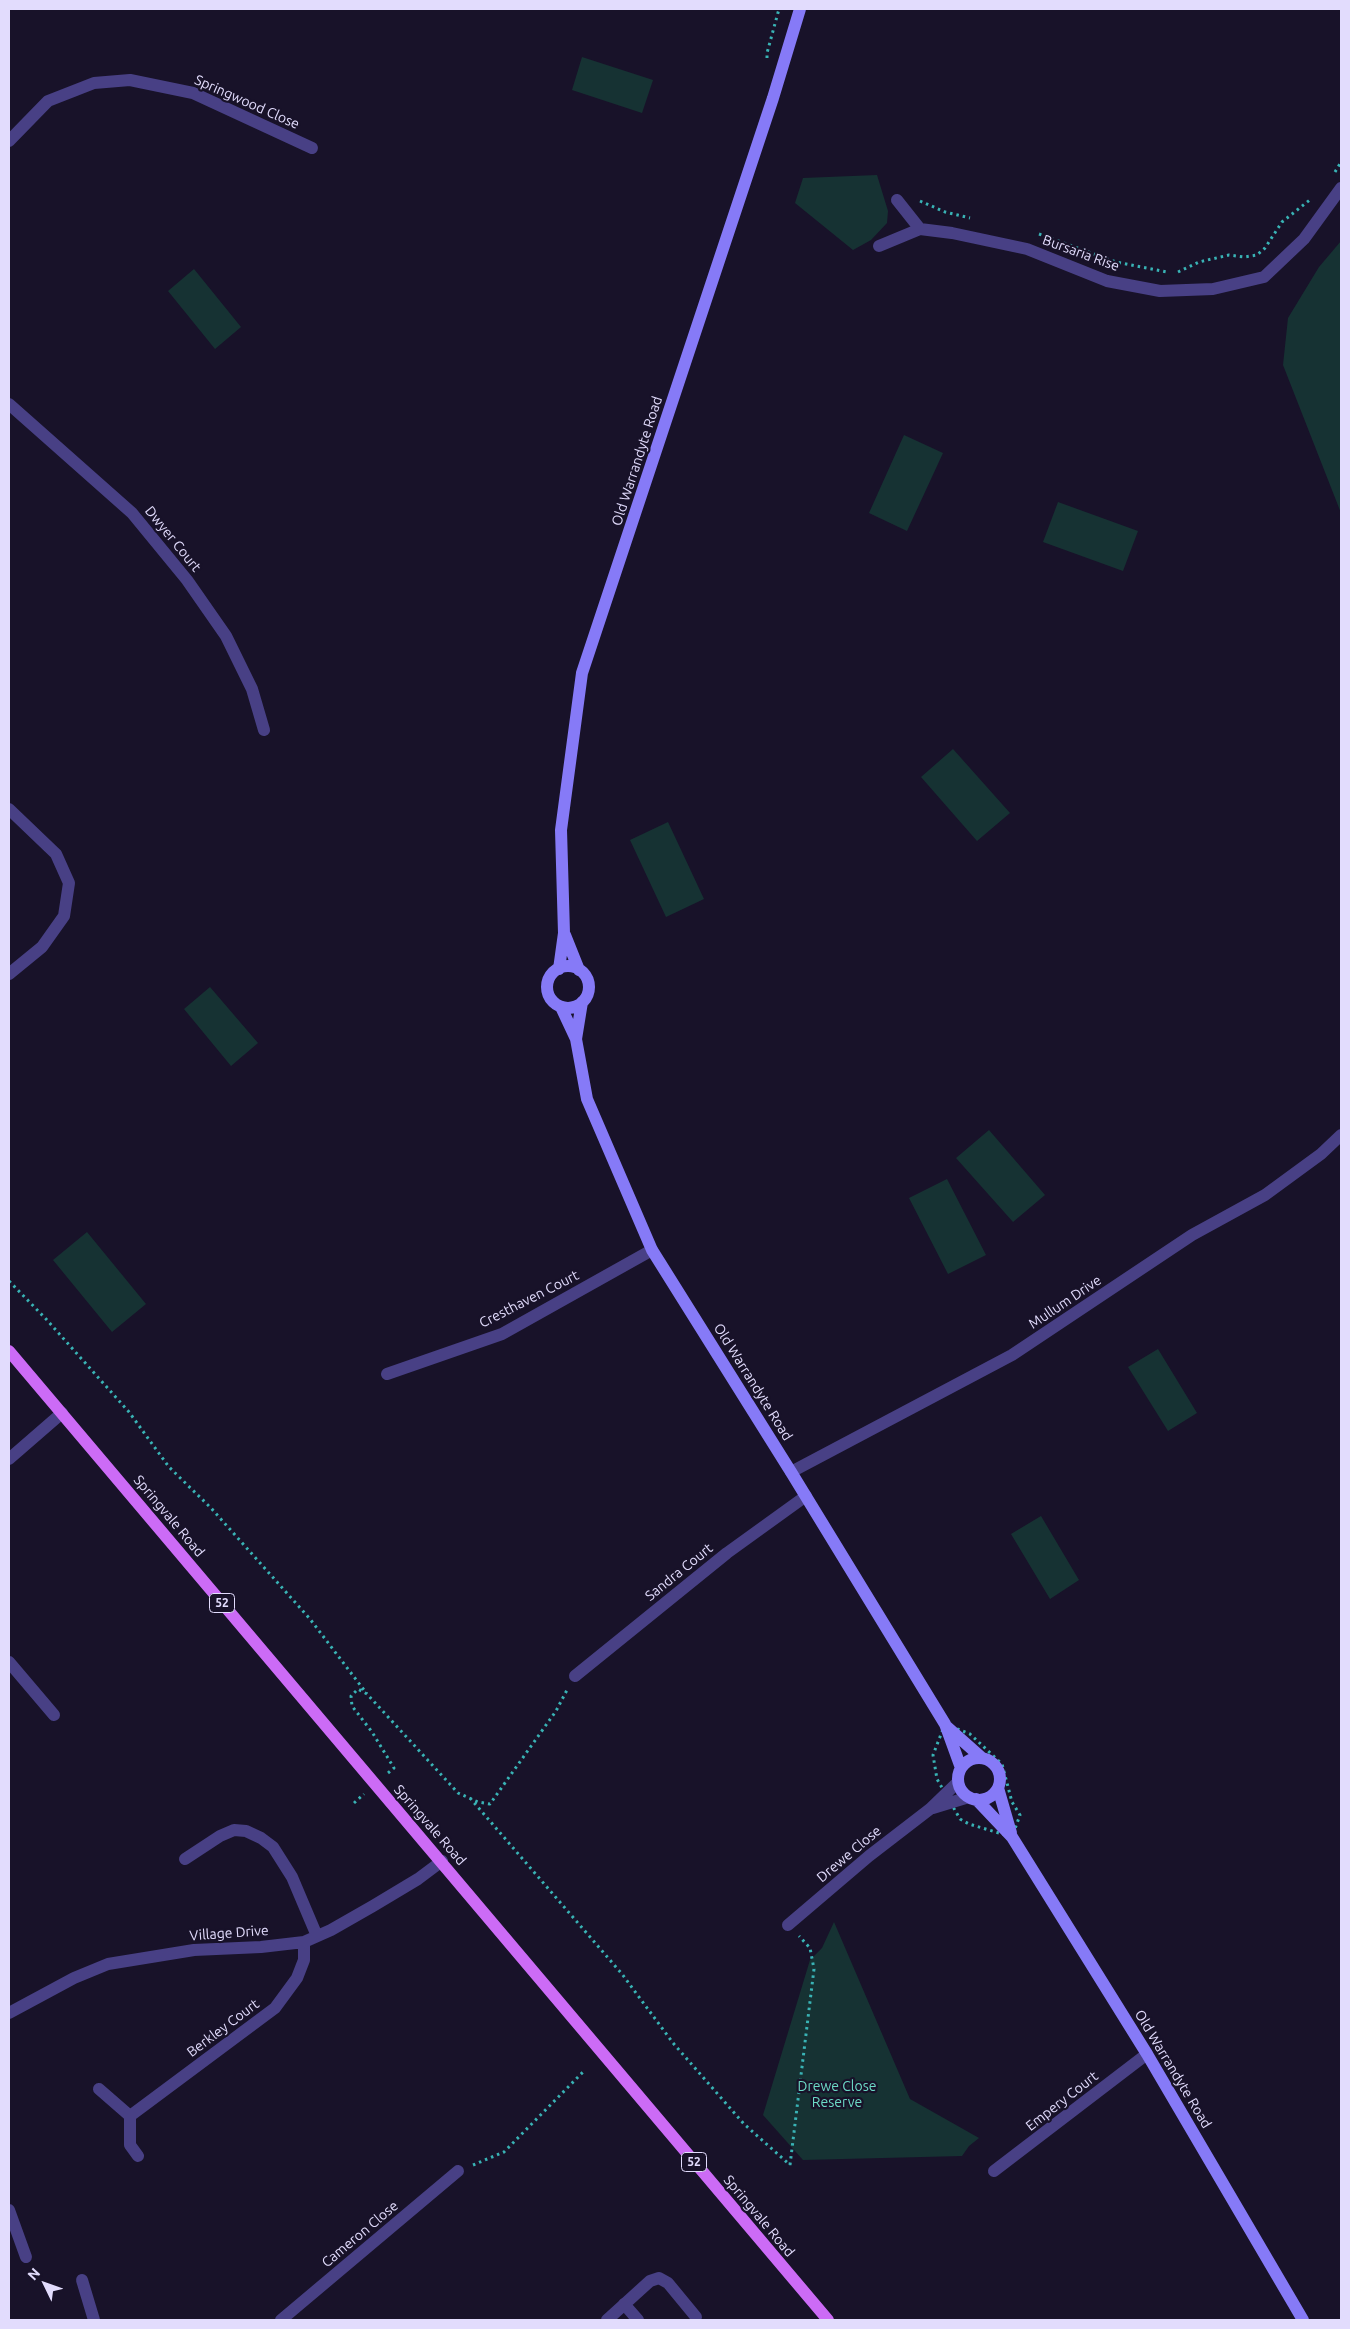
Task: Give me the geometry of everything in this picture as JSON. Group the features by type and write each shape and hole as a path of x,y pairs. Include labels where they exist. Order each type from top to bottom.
{"main road":[{"name":"Old Warrandyte Road","path":"800,9 770,107 582,673 561,830 564,933 559,968 550,977 547,990 551,1000 561,1007 576,1039 587,1098 652,1250 806,1496 945,1724 961,1768"},
{"name":"Old Warrandyte Road","path":"564,933 579,970 584,974 588,985 586,997 582,1002 576,1039"},
{"path":"559,968 565,966 579,970"},
{"path":"561,1007 572,1008 582,1002"},
{"name":"Springvale Road","path":"9,1350 828,2320"},
{"name":"Old Warrandyte Road","path":"945,1724 997,1769 1000,1782 998,1788 1012,1837"},
{"path":"958,1782 961,1768 970,1760 982,1758"},
{"name":"Old Warrandyte Road","path":"958,1782 964,1793 972,1798 1012,1837 1147,2054 1302,2320"},
{"path":"972,1798 989,1797 998,1788"}],"street":[{"name":"Springwood Close","path":"9,141 48,101 94,83 130,80 193,93 312,148"},
{"name":"Bursaria Rise","path":"879,246 920,229 952,233 1026,249 1107,281 1160,291 1213,289 1264,277 1304,239 1341,188"},
{"path":"900,204 920,229"},
{"name":"Dwyer Court","path":"9,404 132,513 186,580 226,636 252,689 264,730"},
{"path":"9,809 56,854 69,883 64,916 42,947 9,974"},
{"name":"Mullum Drive","path":"791,1472 1012,1355 1192,1235 1265,1195 1321,1154 1341,1135"},
{"name":"Cresthaven Court","path":"387,1374 502,1334 652,1250"},
{"path":"9,1459 62,1413"},
{"name":"Sandra Court","path":"575,1676 727,1553 806,1496"},
{"path":"9,1662 54,1715"},
{"name":"Drewe Close","path":"788,1925 869,1856 930,1809 958,1782"},
{"name":"Drewe Close","path":"930,1809 972,1798"},
{"path":"185,1859 220,1836 234,1830 246,1831 261,1838 272,1847 292,1877 318,1936"},
{"name":"Village Drive","path":"9,2013 74,1978 108,1964 194,1950 261,1948 304,1942 381,1902 418,1879 442,1861"},
{"name":"Berkley Court","path":"130,2116 275,2008 297,1978 304,1960 304,1942"},
{"name":"Empery Court","path":"994,2171 1147,2054"},
{"path":"100,2089 130,2116 130,2145 138,2156"},
{"name":"Cameron Close","path":"281,2320 458,2170"},
{"path":"9,2210 26,2257"},
{"path":"607,2320 650,2280 659,2278 668,2283 696,2317"},
{"path":"82,2280 94,2320"},
{"path":"624,2304 638,2320"}],"path":[{"path":"1332,175 1341,162"},
{"path":"1035,233 1116,262 1175,273 1199,262 1221,257 1257,255 1265,248 1282,222 1317,192"},
{"path":"900,204 920,201 945,212 973,218"},
{"path":"9,1281 46,1319 129,1412 169,1466 211,1508 310,1619 367,1694 458,1793 490,1804 556,1711 575,1676"},
{"path":"354,1803 394,1768 372,1732 352,1706 351,1696 358,1688 367,1694"},
{"path":"933,1754 937,1779"},
{"path":"470,1798 622,1974 679,2051 744,2124 790,2165 814,1970 810,1948 788,1925"},
{"path":"458,2170 504,2152 584,2072"}],"green space":[{"path":"582,57 653,80 642,113 572,90"},
{"path":"877,175 888,211 887,223 871,240 853,250 795,203 803,178"},
{"path":"1341,241 1341,513 1283,365 1288,318 1319,267"},
{"path":"194,269 241,327 215,349 168,291"},
{"path":"904,435 943,453 907,531 869,513"},
{"path":"1058,502 1138,531 1123,571 1043,542"},
{"path":"953,749 1010,813 977,841 921,777"},
{"path":"668,822 704,899 666,917 630,840"},
{"path":"210,987 258,1043 231,1066 184,1009"},
{"path":"989,1130 1045,1195 1013,1222 956,1158"},
{"path":"947,1179 986,1255 948,1274 909,1198"},
{"path":"87,1232 146,1304 112,1332 53,1260"},
{"path":"1158,1349 1197,1413 1168,1431 1128,1367"},
{"path":"1041,1516 1079,1580 1050,1599 1011,1534"},
{"name":"Drewe Close Reserve","path":"834,1922 910,2099 979,2138 969,2146 962,2156 803,2160 763,2115 810,1960 822,1948"}]}
